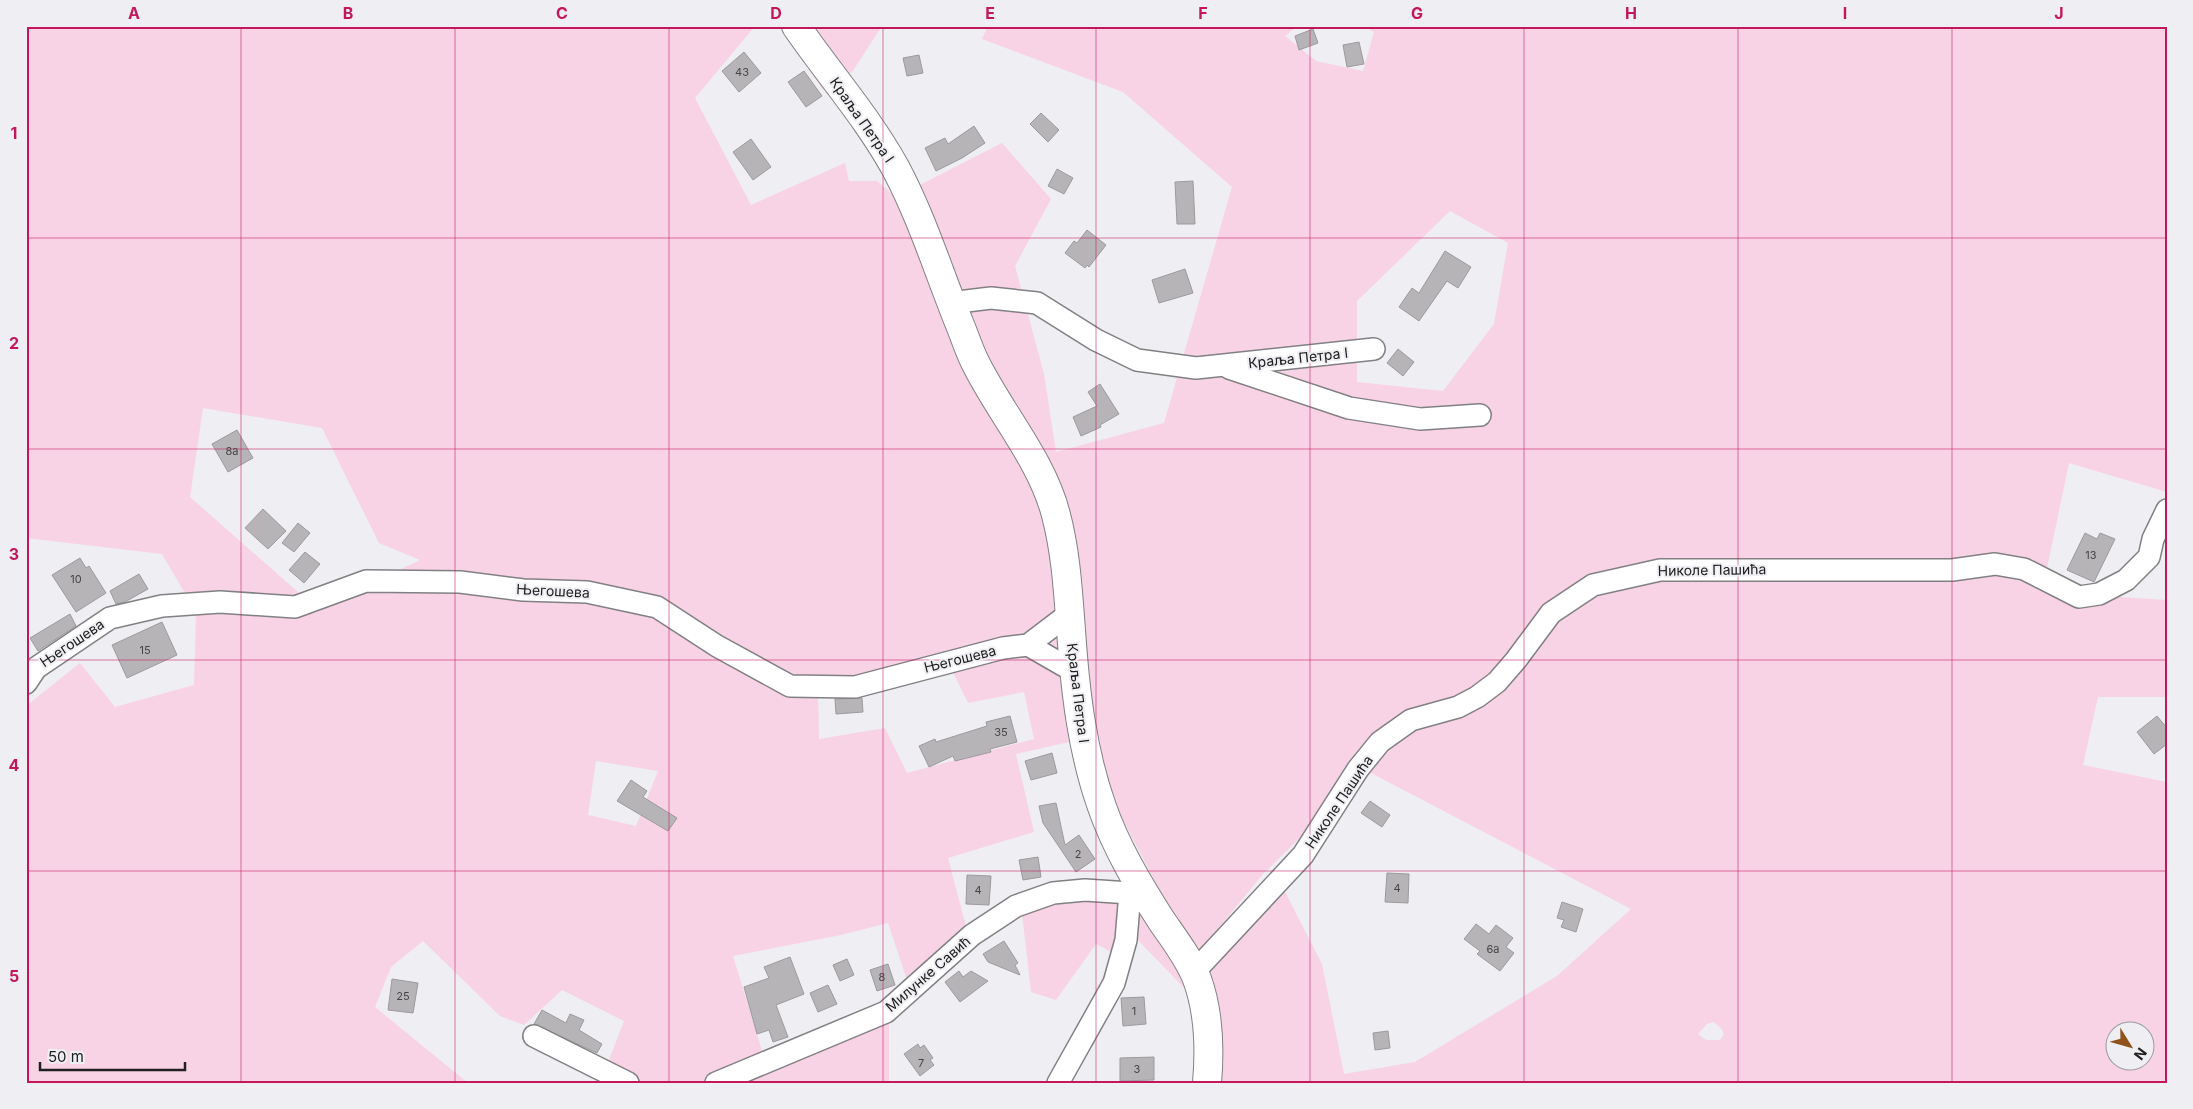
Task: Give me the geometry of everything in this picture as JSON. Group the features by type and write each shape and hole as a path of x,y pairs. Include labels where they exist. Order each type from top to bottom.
{"street":[{"name":"Краља Петра I","path":"796,26 870,128 896,169 932,252 950,303 973,358 992,395 1044,481 1056,512 1062,540 1068,581 1082,732 1089,766 1112,833 1136,891 1194,972 1206,1022 1208,1044 1207,1083"},
{"name":"Краља Петра I","path":"950,303 991,298 1037,303 1096,340 1137,360 1196,368 1374,349"},
{"name":"Краља Петра I","path":"1222,366 1349,408 1420,420 1480,415"},
{"name":"Николе Пашића","path":"1194,972 1303,855 1358,769 1380,742 1411,720 1458,707 1477,697 1497,682 1551,613 1593,585 1660,570 1952,570 1995,564 2024,569 2080,597 2111,590 2158,555 2153,539 2167,510"},
{"name":"Његошева","path":"26,683 36,668 110,618 162,606 220,602 295,607 366,581 460,582 523,590 587,592 657,607 717,646 790,686 855,687 1003,648 1028,645"},
{"path":"1070,613 1028,645 1076,672"},
{"name":"Милунке Савић","path":"716,1083 886,1012 972,935 1016,906 1053,893 1085,890 1136,891"},
{"path":"1058,1083 1114,983 1126,940 1136,891"},
{"path":"534,1036 628,1083"}],"shaded area":[{"path":"26,26 755,26 695,98 751,205 845,163 849,181 877,181 893,195 918,186 1002,143 1051,199 1015,266 1044,374 1056,452 1164,423 1232,187 1123,92 982,39 988,26 1297,26 1285,36 1316,61 1363,71 1374,32 1364,26 2167,26 2167,492 2069,463 2042,592 2167,600 2167,697 2098,697 2083,765 2167,782 2167,1083 1203,1083 1210,971 1283,888 1322,964 1344,1074 1415,1062 1557,976 1631,909 1371,773 1334,821 1315,823 1263,874 1199,952 1200,1083 1192,1083 1198,1066 1189,993 1136,938 1068,1083 1047,1083 1115,954 1096,944 1056,1000 1031,992 1022,913 1053,897 1162,895 1071,720 1078,740 1016,754 1034,832 948,858 967,930 908,983 888,923 841,935 733,956 763,1054 889,1017 889,1083 617,1083 602,1078 624,1021 562,990 524,1025 500,1016 423,941 391,967 375,1007 468,1083 26,1083 26,706 80,663 115,707 194,685 196,612 162,554 26,538","holes":["1450,211 1508,243 1494,324 1443,391 1357,382 1357,301","203,408 322,428 379,543 420,560 393,573 368,571 299,593 190,497","952,670 968,703 1024,692 1034,739 907,773 885,728 819,739 818,693","596,761 658,771 636,826 588,815","1714,1022 1721,1028 1724,1034 1720,1040 1706,1040 1698,1034 1707,1024"]},
{"path":"780,26 882,26 852,72 823,90"}],"building":[{"path":"1313,29 1318,43 1299,50 1295,36"},
{"path":"1359,42 1364,64 1347,67 1343,45"},
{"path":"744,52 761,73 739,92 722,71"},
{"path":"919,55 923,73 907,76 903,58"},
{"path":"804,71 822,96 806,107 788,82"},
{"path":"1041,113 1059,130 1048,142 1030,124"},
{"path":"974,126 985,143 962,158 936,171 925,148 945,138 948,144"},
{"path":"751,139 771,167 753,180 733,152"},
{"path":"1057,169 1073,178 1064,194 1048,186"},
{"path":"1193,181 1195,224 1177,224 1175,182"},
{"path":"1087,230 1106,245 1089,267 1087,265 1085,268 1065,253 1074,241 1077,243"},
{"path":"1445,251 1471,267 1458,288 1447,281 1419,321 1399,307 1412,288 1419,293"},
{"path":"1185,269 1193,293 1159,303 1152,280"},
{"path":"1398,349 1414,362 1403,376 1387,363"},
{"path":"1100,384 1119,414 1100,425 1101,427 1081,436 1073,417 1097,406 1088,392"},
{"path":"237,430 253,458 228,472 212,444"},
{"path":"263,509 286,531 268,549 245,528"},
{"path":"298,523 310,533 294,552 282,543"},
{"path":"2085,533 2097,539 2100,533 2115,539 2094,582 2067,570"},
{"path":"305,552 320,564 304,583 289,570"},
{"path":"80,558 86,568 89,566 106,593 76,612 52,575"},
{"path":"139,574 148,589 125,602 116,604 110,591"},
{"path":"70,614 76,626 38,651 30,638"},
{"path":"162,622 177,655 127,678 112,645"},
{"path":"862,698 863,712 836,714 835,699"},
{"path":"1010,716 1017,742 990,749 991,752 955,761 953,756 929,767 919,746 935,739 936,742 987,726 986,722"},
{"path":"2157,716 2167,728 2167,744 2154,754 2137,732"},
{"path":"1052,753 1057,773 1031,780 1025,761"},
{"path":"631,780 647,791 643,797 677,818 668,831 617,801"},
{"path":"1370,801 1390,815 1382,827 1361,813"},
{"path":"1056,803 1065,845 1079,835 1095,859 1076,872 1043,823 1039,806"},
{"path":"1038,857 1041,877 1023,880 1019,860"},
{"path":"1387,873 1409,874 1408,903 1385,902"},
{"path":"967,875 991,876 989,905 966,904"},
{"path":"1562,902 1583,909 1576,932 1561,927 1564,920 1557,918"},
{"path":"1476,924 1489,934 1496,925 1513,938 1506,947 1514,953 1500,971 1477,954 1480,951 1464,939"},
{"path":"1004,941 1018,963 1015,965 1020,975 988,962 983,954"},
{"path":"790,957 804,994 776,1005 788,1037 773,1042 769,1030 757,1034 744,987 769,978 764,967"},
{"path":"847,959 854,975 840,981 833,965"},
{"path":"888,964 895,985 877,991 870,970"},
{"path":"959,971 963,977 971,971 988,981 960,1002 945,982"},
{"path":"392,979 418,983 413,1013 388,1010"},
{"path":"828,985 837,1004 818,1012 810,993"},
{"path":"1144,997 1146,1024 1123,1026 1121,998"},
{"path":"542,1010 566,1023 570,1014 584,1020 579,1030 602,1044 597,1053 534,1024"},
{"path":"1388,1031 1390,1048 1375,1050 1373,1033"},
{"path":"918,1044 920,1048 924,1045 933,1058 930,1060 934,1065 920,1076 904,1054"},
{"path":"1154,1057 1154,1080 1120,1081 1120,1058"}]}
